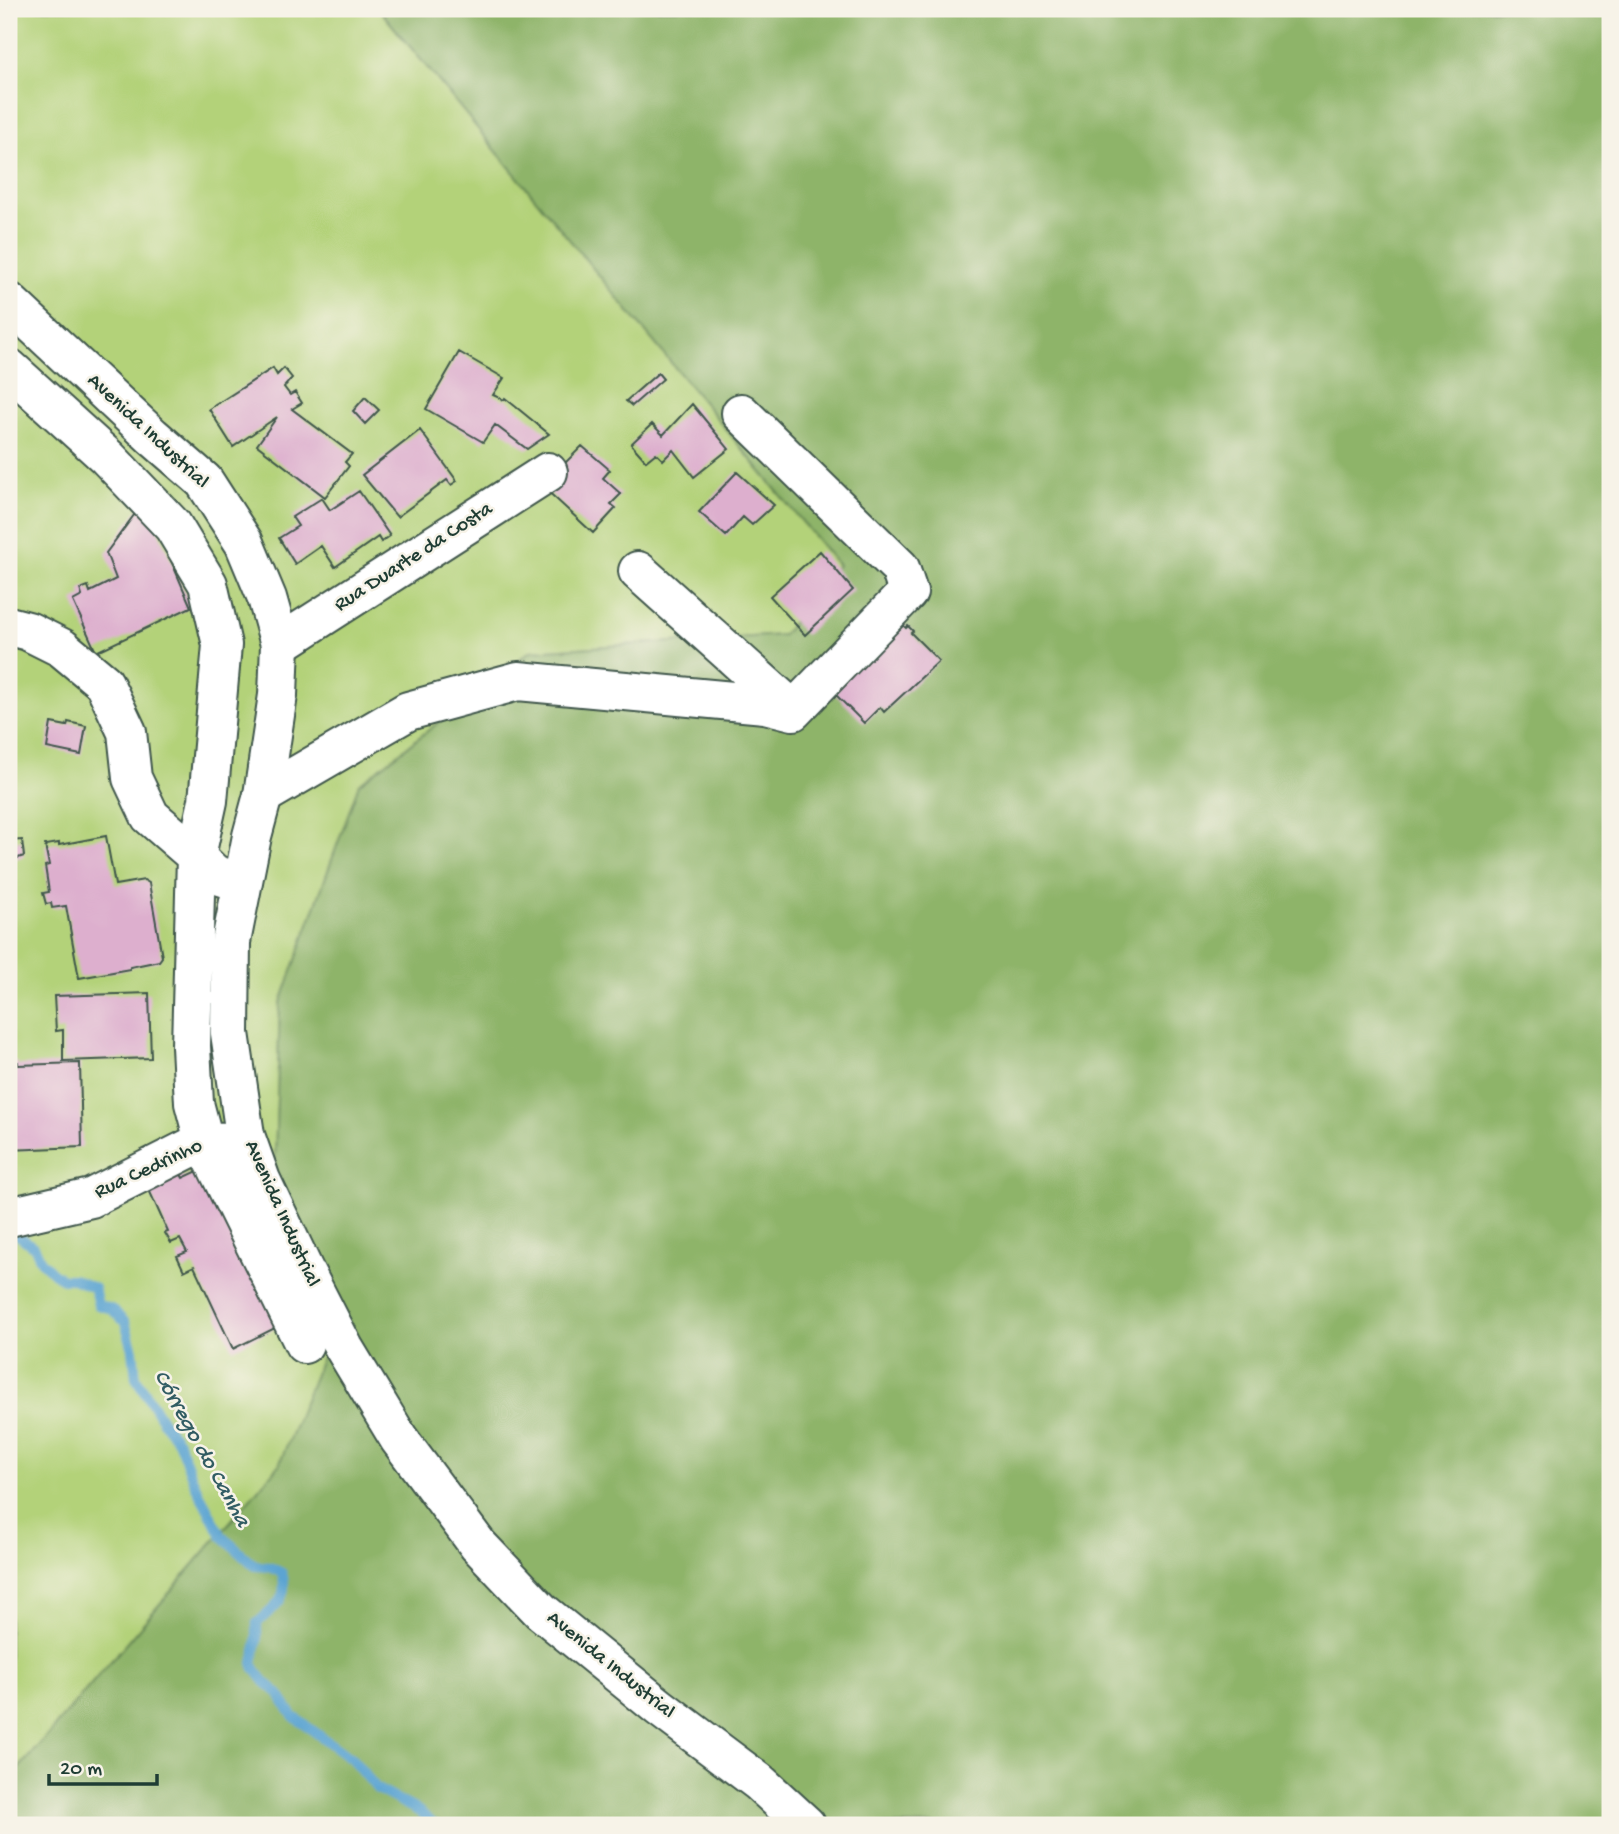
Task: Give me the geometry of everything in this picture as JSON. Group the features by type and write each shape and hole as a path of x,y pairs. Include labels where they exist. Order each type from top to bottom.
{"street":[{"name":"Avenida Industrial","path":"9,302 204,481 244,543 267,598 281,644 278,695 263,795 231,942 230,1033 245,1135 261,1180 344,1348 399,1439 478,1545 541,1611 659,1707 759,1782 806,1825"},
{"name":"Avenida Industrial","path":"9,368 107,457 173,526 208,584 222,645 208,801 196,856 191,1046 194,1103 204,1141 304,1344"},
{"path":"741,413 900,568 908,592 793,711"},
{"name":"Rua Duarte da Costa","path":"281,644 548,472"},
{"path":"638,571 793,711"},
{"path":"9,626 27,631 62,648 104,683 127,732 132,778 150,816 214,874 242,883"},
{"path":"263,795 408,710 518,681 765,704 793,711"},
{"name":"Rua Cedrinho","path":"9,1217 91,1198 204,1141 249,1143"}],"green space":[{"path":"9,9 379,9 838,565 783,635 530,651 359,784 280,1005 274,1190 327,1344 279,1465 9,1780"},
{"path":"379,9 1610,9 1610,1825 9,1825 9,1780 279,1465 327,1344 274,1190 280,1005 359,784 531,651 783,635 838,565"}],"building":[{"path":"459,352 504,378 493,395 504,400 505,398 549,434 527,449 495,425 483,442 426,409"},
{"path":"273,368 277,375 284,368 292,378 284,387 290,395 295,392 302,403 292,409 352,454 345,462 349,466 325,497 257,445 277,417 233,447 209,409"},
{"path":"658,373 663,379 632,406 626,401"},
{"path":"365,397 379,410 365,424 353,411"},
{"path":"692,404 729,449 694,477 673,450 663,460 656,453 646,461 631,444 652,424 663,435"},
{"path":"420,430 457,481 451,485 447,480 397,517 362,475"},
{"path":"582,446 610,470 603,478 621,494 611,504 616,508 593,533 542,486"},
{"path":"737,472 774,505 752,525 743,517 726,536 699,512"},
{"path":"359,491 390,536 381,542 378,537 335,567 321,546 295,564 279,538 298,526 292,517 322,498 330,510"},
{"path":"140,507 155,523 191,607 96,652 73,601 82,596 80,589 88,586 90,592 116,579 106,553"},
{"path":"820,551 853,590 805,635 770,596"},
{"path":"895,617 913,631 911,633 939,661 884,712 880,707 864,723 834,693"},
{"path":"68,722 86,726 81,755 47,748 51,723 67,726"},
{"path":"106,836 115,885 144,880 149,883 162,957 159,961 130,969 79,978 66,906 52,908 51,903 46,904 43,893 49,892 45,866 49,865 45,845"},
{"path":"22,840 24,856 9,861 9,841"},
{"path":"149,993 151,1058 63,1061 63,1030 56,1031 54,996"},
{"path":"9,1062 18,1062 18,1065 80,1063 82,1147 9,1150"},
{"path":"176,1165 183,1178 202,1169 283,1324 233,1349 194,1266 184,1271 177,1256 187,1252 180,1239 171,1243 165,1233 168,1232 145,1181"}],"waterway":[{"name":"Córrego do Canha","path":"18,1235 35,1248 41,1261 54,1274 94,1288 98,1305 111,1309 125,1322 133,1350 136,1378 178,1441 196,1487 222,1536 255,1566 270,1567 282,1573 282,1597 257,1623 253,1663 255,1669 278,1693 293,1716 353,1760 377,1789 420,1812 435,1825"}]}
